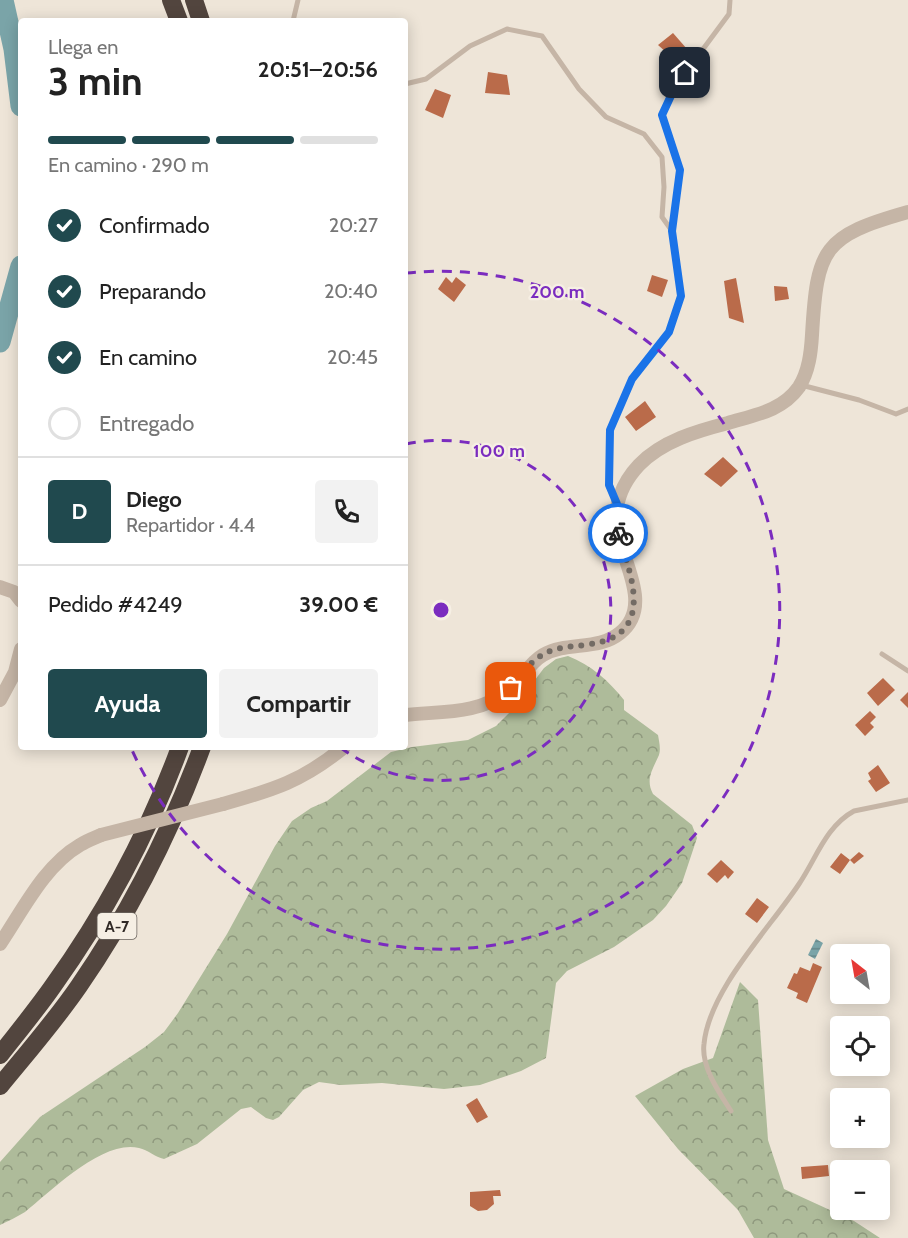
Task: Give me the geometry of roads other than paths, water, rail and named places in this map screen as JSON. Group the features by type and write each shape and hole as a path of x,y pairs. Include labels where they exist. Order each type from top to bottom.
{"highway":[{"path":"171,0 178,18"},
{"name":"A-7","path":"0,1055 53,986 132,860 179,750"},
{"name":"A-7","path":"0,1086 74,993 114,932 160,846 189,784 201,750"}],"street":[{"path":"408,715 475,708 487,704 511,688 539,657 549,652 612,639 622,632 629,624 633,613 634,591 617,532 617,504 628,478 651,454 676,440 705,429 767,412 782,404 792,395 800,384 809,362 814,293 822,262 830,250 851,232 864,225 908,212"},
{"path":"0,587 14,592 18,597"},
{"path":"0,700 15,672 18,660"},
{"path":"0,944 45,876 80,844 101,835 223,804 289,784 324,763 340,750"}],"lane":[{"path":"293,18 298,0"},
{"path":"617,504 609,485 610,430 632,379 669,332 681,296 672,231 680,170 662,115 675,87 703,46 729,14 730,0"},
{"path":"408,83 426,79 470,46 507,29 542,36 579,89 606,117 644,134 662,157 664,187 662,217 672,231"},
{"path":"800,384 859,400 896,414 908,409"},
{"path":"882,654 908,671"},
{"path":"731,1111 712,1079 704,1054 706,1032 715,1007 763,932 800,884 834,826 846,815 854,812 908,800"}],"water":[{"path":"816,939 823,943 815,959 808,955"}],"waterway":[{"path":"3,0 14,49 18,82"},
{"path":"0,342 18,277"}]}
